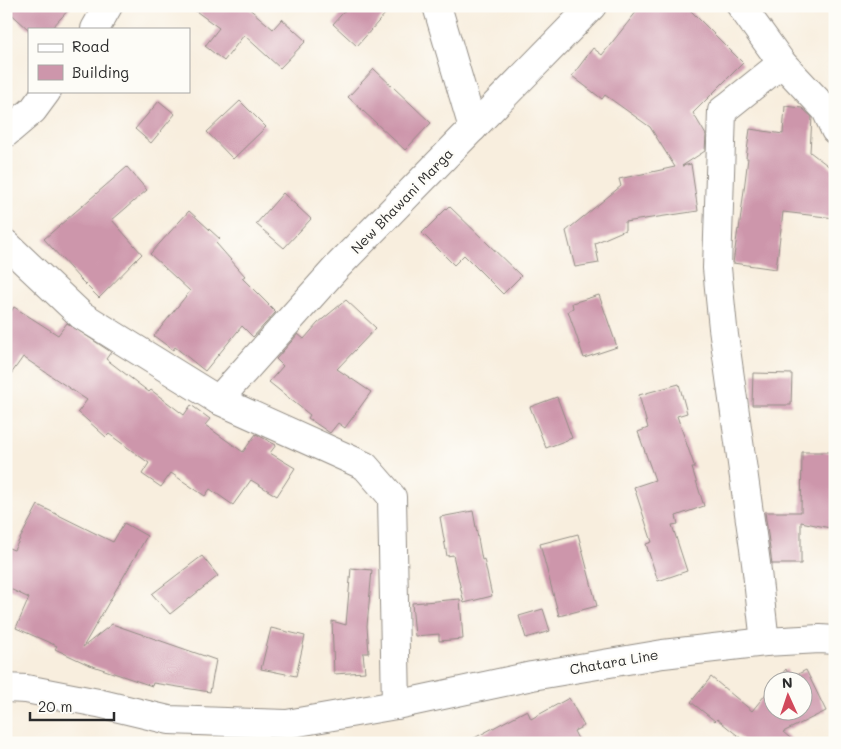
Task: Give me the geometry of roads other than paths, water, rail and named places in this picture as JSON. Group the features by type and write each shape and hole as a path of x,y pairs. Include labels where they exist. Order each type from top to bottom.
{"street":[{"path":"96,28 108,6"},
{"path":"437,6 473,128"},
{"name":"New Bhawani Marga","path":"218,400 338,266 592,6"},
{"path":"740,6 782,63 826,110 835,130"},
{"path":"765,642 756,563 723,328 717,268 722,112 782,63"},
{"path":"6,133 33,110 46,92"},
{"path":"6,244 81,315 218,400 365,466 392,497 396,705"},
{"name":"Chatara Line","path":"6,688 98,703 175,731 287,724 396,705 532,676 654,655 765,642 820,638 835,640"}]}
